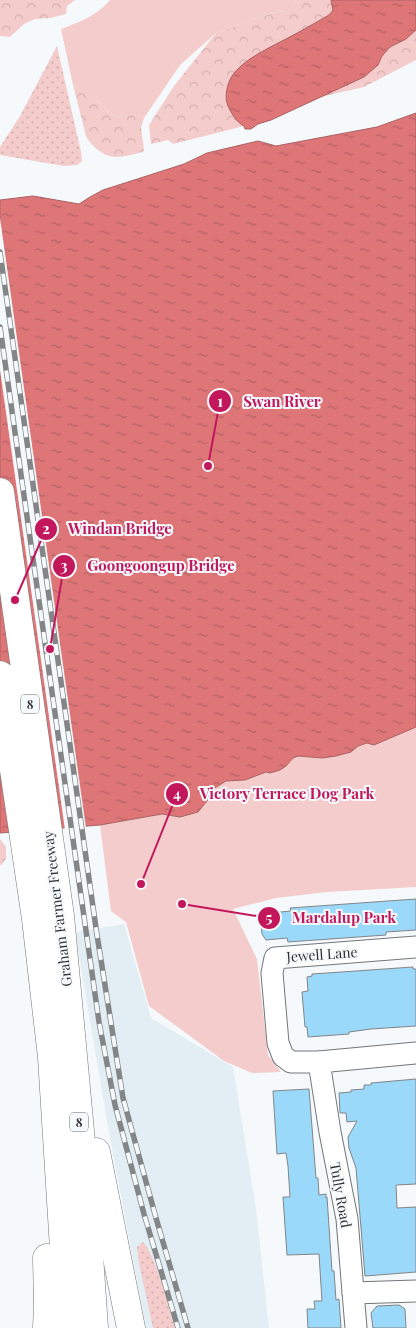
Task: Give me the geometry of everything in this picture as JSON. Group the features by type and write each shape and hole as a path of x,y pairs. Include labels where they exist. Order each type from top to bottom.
{"highway":[{"name":"Graham Farmer Freeway","path":"0,492 48,917 82,1153 94,1328"},
{"name":"Graham Farmer Freeway","path":"0,675 48,917 52,1057 69,1328"},
{"path":"47,1328 42,1100 48,917"},
{"path":"48,917 131,1328"}],"street":[{"name":"Jewell Lane","path":"319,1062 291,1062 284,1056 278,1043 272,973 275,958 416,946"},
{"path":"319,1062 416,1053"},
{"name":"Tully Road","path":"319,1062 330,1132 345,1202 356,1328"},
{"path":"353,1293 416,1291"}],"shaded area":[{"path":"124,924 151,1018 233,1067 256,1209 269,1328 146,1328 108,1127 75,932"}],"green space":[{"path":"0,0 75,0 67,6 66,14 35,19 24,24 10,37 0,36"},
{"path":"110,0 296,0 290,9 255,18 216,33 180,65 144,118 134,114 118,117 110,114 103,105 73,85 61,29 94,14"},
{"path":"296,0 331,0 333,10 329,15 260,54 244,126 173,144 168,140 151,144 149,125 174,86 216,33 255,18 283,11 295,4"},
{"path":"416,30 416,60 364,87 316,98 364,77 378,65 382,56 390,47 406,39"},
{"path":"57,46 82,161 77,165 64,166 0,155 0,147 20,116"},
{"path":"73,85 103,105 110,114 118,117 134,114 144,118 141,127 143,152 115,157 106,155 94,147 86,136"},
{"path":"416,727 416,887 327,892 276,898 233,909 257,959 268,1055 281,1072 252,1073 224,1061 149,1006 126,922 111,911 100,825 162,814 180,817 198,812 207,801 213,789 226,781 245,780 266,772 270,773 286,766 293,758 298,756 322,758 351,752 358,746 367,743 374,745"},
{"path":"0,839 6,847 6,859 0,866"},
{"path":"143,1242 157,1270 175,1328 153,1328 137,1247"}],"water":[{"path":"331,0 416,0 416,30 406,39 390,47 382,56 378,65 364,77 271,120 258,124 251,129 245,129 235,118 226,99 232,76 242,65 255,56 329,15 333,10"},
{"path":"416,113 416,727 374,745 367,743 358,746 351,752 322,758 298,756 280,770 270,773 266,772 245,780 226,781 213,789 207,801 198,812 180,817 162,814 100,825 0,833 0,200 33,196 79,204 103,190 184,164 207,153 258,141 276,146 377,127"}],"pier":[{"path":"0,218 86,828 65,830 0,370"}],"building":[{"path":"416,899 416,930 386,932 386,935 288,942 287,938 266,940 262,934 260,914 291,911 290,908"},
{"path":"413,967 413,969 416,969 416,1026 371,1029 349,1032 349,1034 308,1037 307,1027 305,1027 302,992 308,991 307,977 312,976 312,974"},
{"path":"416,1079 416,1184 396,1185 397,1208 416,1207 416,1272 365,1276 356,1168 349,1148 348,1137 357,1121 347,1122 346,1113 340,1113 339,1093 364,1089 364,1085 371,1085 371,1083"},
{"path":"309,1089 316,1178 318,1178 319,1195 326,1194 327,1197 332,1271 334,1271 336,1300 339,1299 341,1328 308,1328 307,1309 315,1309 314,1301 322,1301 319,1254 287,1255 283,1197 290,1197 288,1166 286,1153 277,1154 273,1091"},
{"path":"399,1305 405,1309 406,1328 373,1328 371,1313 377,1306"}],"railway":[{"path":"0,252 97,935 123,1098 188,1328"},
{"path":"0,327 99,1022 115,1105 144,1214 178,1328"}],"place":[{"name":"Swan River","path":"208,466"},
{"name":"Windan Bridge","path":"15,600"},
{"name":"Goongoongup Bridge","path":"50,649"},
{"name":"Victory Terrace Dog Park","path":"141,884"},
{"name":"Mardalup Park","path":"182,904"}]}
